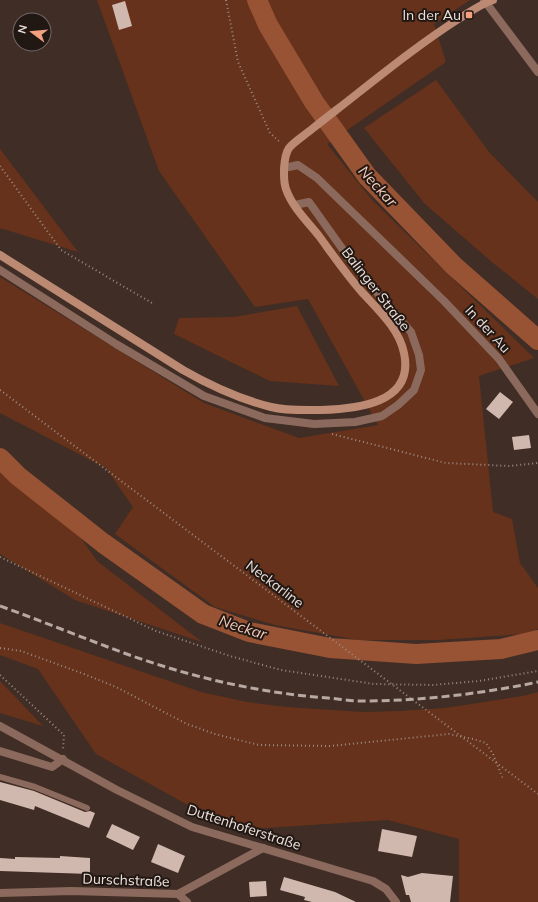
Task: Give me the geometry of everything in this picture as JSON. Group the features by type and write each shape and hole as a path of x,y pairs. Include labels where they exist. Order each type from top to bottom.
{"main road":[{"path":"288,149 373,81 443,29 487,1"},
{"name":"Balinger Straße","path":"0,256 183,370 210,385 236,396 273,407 306,410 343,410 365,406 388,396 396,389 404,377 405,354 399,338 383,315 360,290 295,205 286,188 284,160 288,149"}],"street":[{"path":"487,1 538,72"},
{"name":"In der Au","path":"284,168 298,165 317,178 444,301 499,359 538,414"},
{"path":"0,270 116,344 204,396 265,418 314,424 355,422 382,416 398,405 414,390 421,370 419,355 411,332 356,268 309,202 295,205"},
{"name":"Duttenhoferstraße","path":"0,726 63,759 117,790 192,827 373,880 386,889 396,902"},
{"path":"0,751 52,767 63,759"},
{"name":"Durschstraße","path":"0,893 71,891 178,894 263,848"},
{"path":"178,894 187,902"}],"lane":[{"path":"0,777 35,787 87,808"}],"path":[{"path":"226,0 238,62 270,133 288,149"},
{"path":"0,166 61,250 152,303"},
{"name":"Neckarline","path":"0,390 538,794"},
{"path":"330,433 446,463 509,466 538,463"},
{"path":"0,557 156,631 230,656 281,670 374,684 433,685 479,681 538,671"},
{"path":"0,648 21,651 116,687 187,724 215,734 259,745 330,746 448,734 473,739 486,743 493,754 503,779"},
{"path":"0,675 64,735 63,759"}],"shaded area":[{"path":"97,0 470,0 434,24 446,62 327,144 373,201 534,358 479,376 493,512 512,519 520,563 538,588 538,629 523,634 438,640 358,640 275,625 215,607 115,534 133,507 106,468 0,413 0,277 204,403 299,438 378,425 308,299 255,307 159,171"},
{"path":"436,80 489,152 538,202 538,299 493,263 425,204 364,128"},
{"path":"0,149 78,252 0,228"},
{"path":"297,306 339,386 270,381 174,334 179,318 234,317"},
{"path":"0,471 80,537 97,561 202,642 75,600 0,554"},
{"path":"0,623 201,692 247,702 286,707 363,712 400,711 445,708 523,696 538,692 538,902 459,902 459,839 388,820 233,830 96,754 38,669 0,655"},
{"path":"0,681 43,726 0,713"}],"building":[{"path":"125,1 132,26 119,30 112,5"},
{"path":"500,392 513,402 499,419 486,409"},
{"path":"529,435 531,448 514,450 512,437"},
{"path":"0,782 34,791 85,812 90,811 95,813 89,828 35,806 34,810 0,800"},
{"path":"112,824 140,837 133,850 106,837"},
{"path":"382,829 417,836 412,857 378,851"},
{"path":"158,844 185,856 178,873 151,862"},
{"path":"60,856 90,858 90,874 0,871 0,858 60,858"},
{"path":"422,873 453,876 450,902 411,902 409,895 406,895 401,875 408,877"},
{"path":"284,877 335,892 356,902 312,902 304,900 305,897 280,890"},
{"path":"266,881 267,896 250,897 249,882"}],"waterway":[{"name":"Neckar","path":"257,0 268,25 314,102 367,176 454,266 538,340"},
{"name":"Neckar","path":"0,458 18,476 103,543 203,614 249,632 330,648 416,654 501,649 538,640"}],"railway":[{"path":"0,606 149,662 225,683 302,696 353,701 405,700 450,696 538,682"}],"place":[{"name":"In der Au","path":"469,15"}]}
